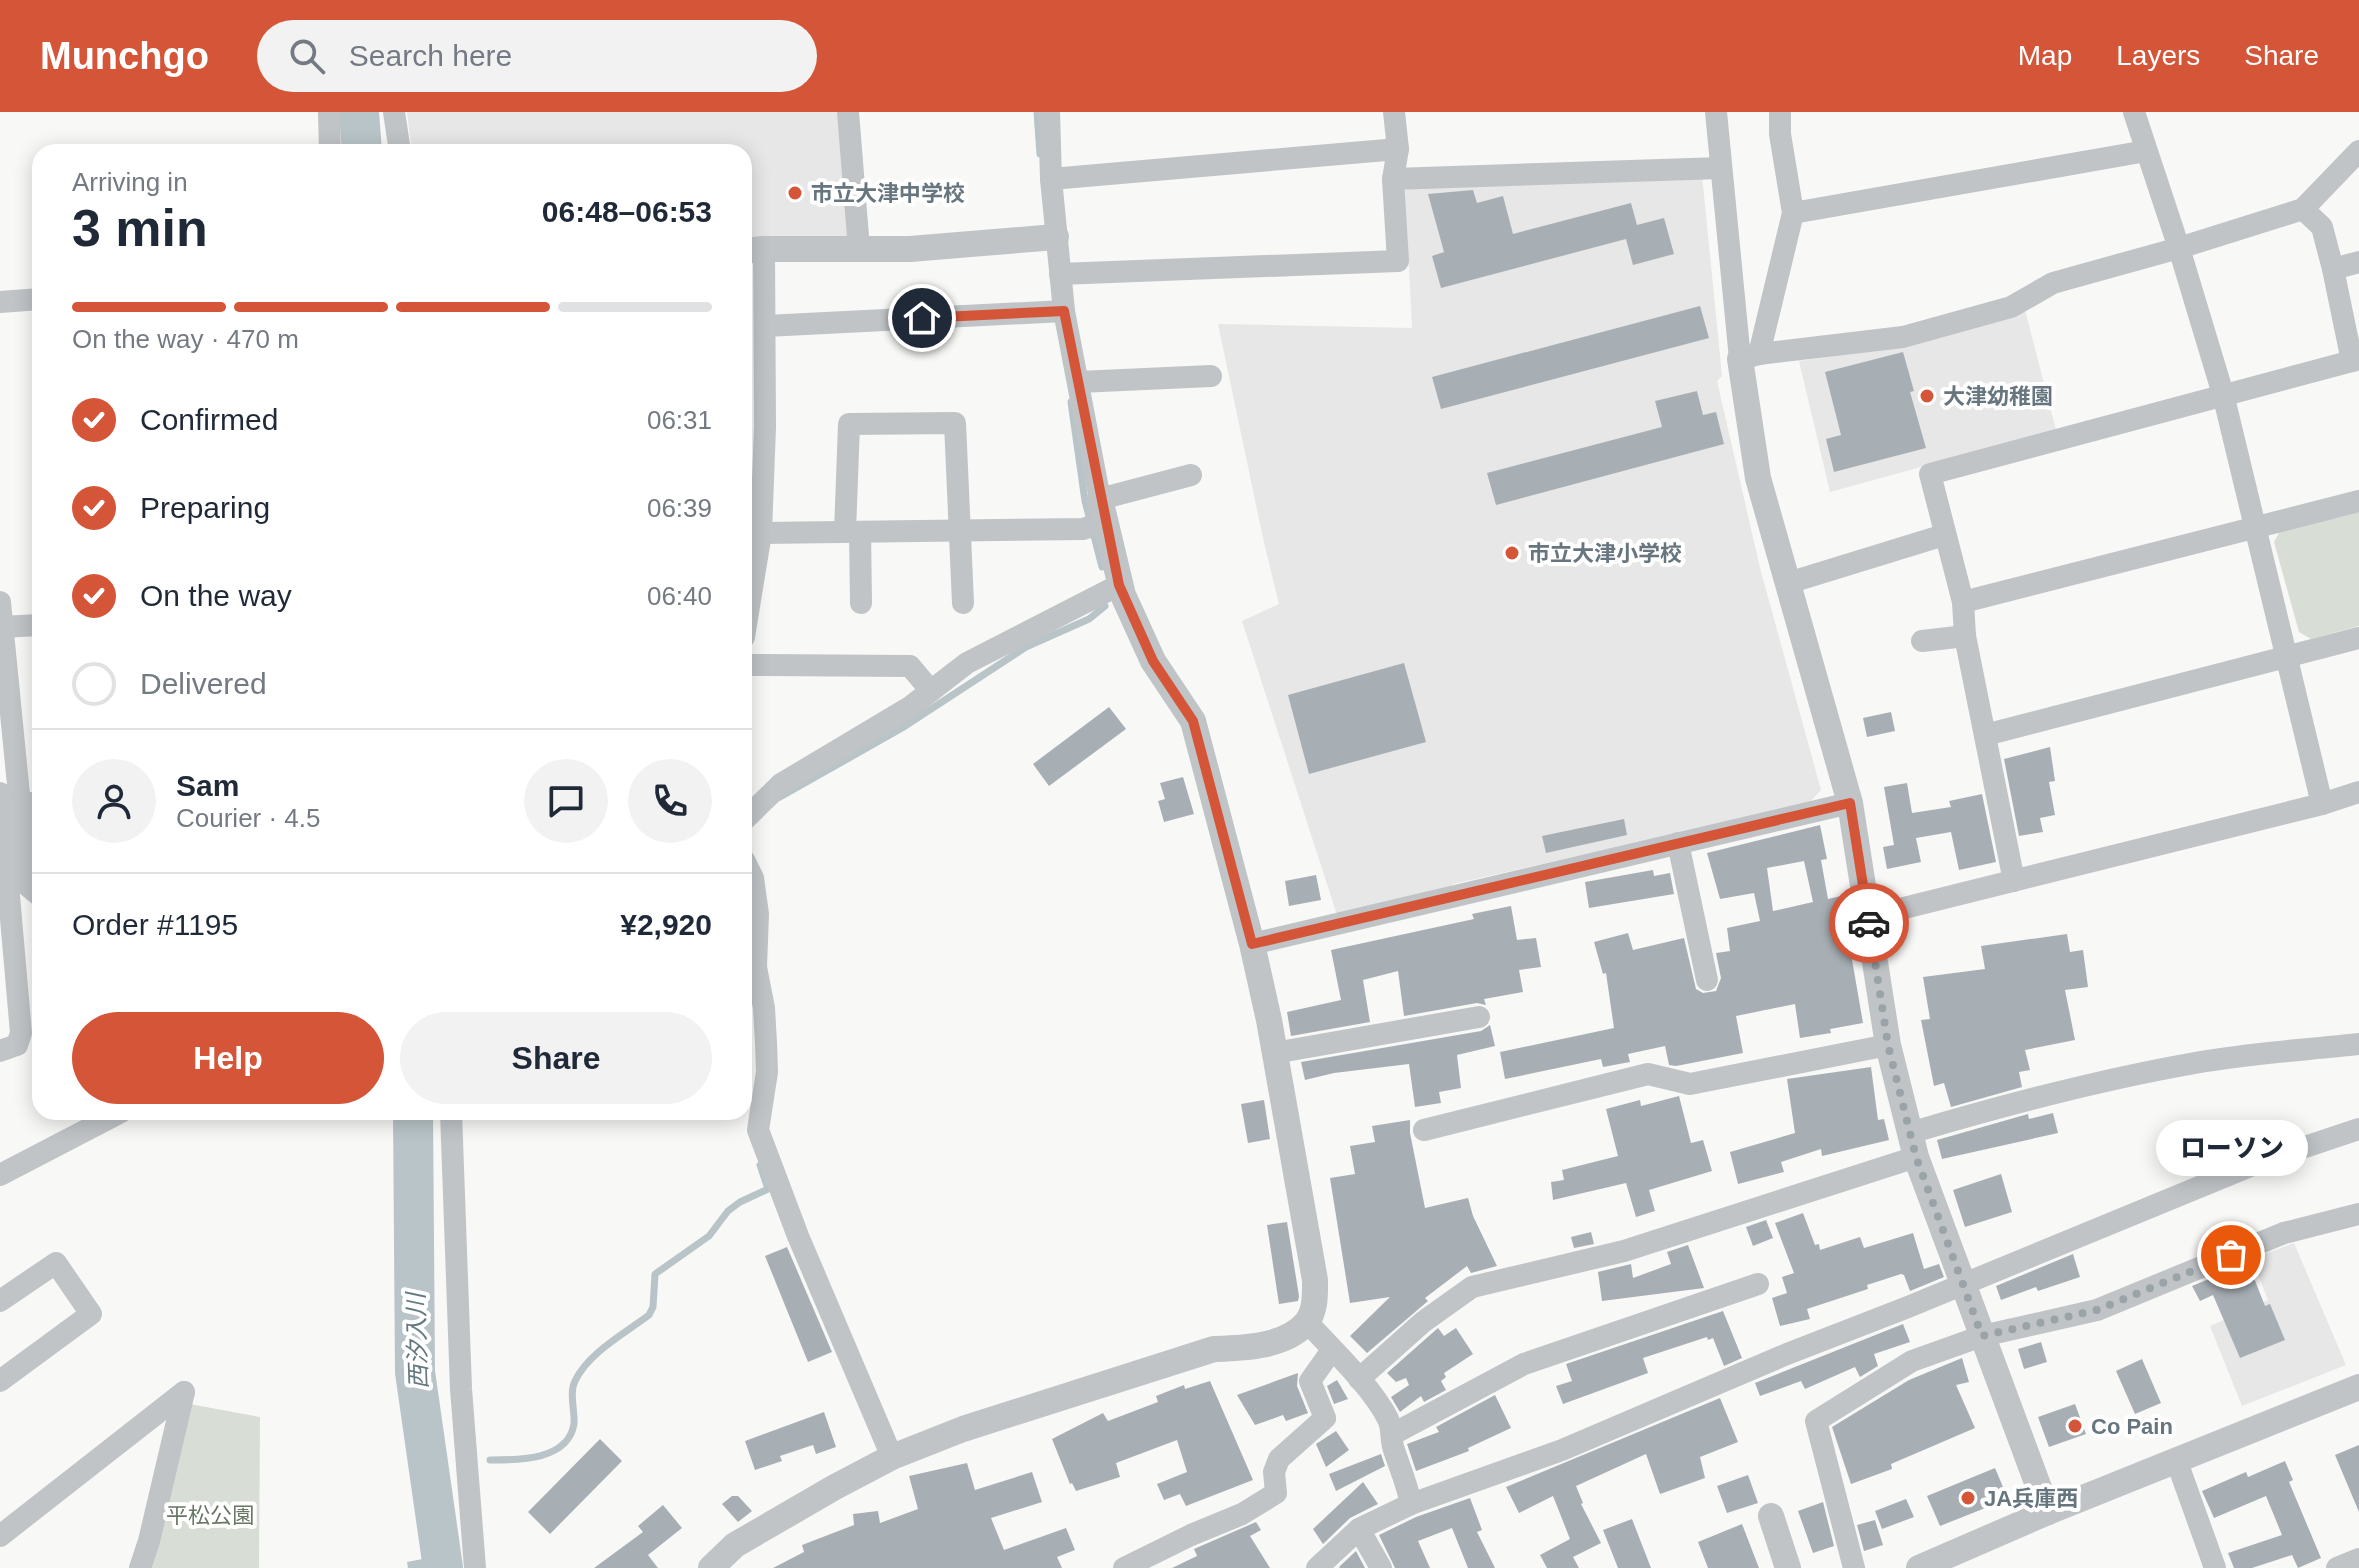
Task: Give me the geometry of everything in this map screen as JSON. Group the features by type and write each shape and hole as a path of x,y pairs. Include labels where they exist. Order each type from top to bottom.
{"street":[{"path":"329,112 330,144"},
{"path":"394,112 399,144"},
{"path":"848,112 859,249"},
{"path":"711,1568 735,1545 892,1457 963,1429 1214,1349 1241,1348 1277,1341 1307,1322 1315,1304 1315,1280 1252,944 1193,721 1153,661 1119,585 1096,517 1079,382 1064,311 1051,179 1049,112"},
{"path":"1060,274 1398,261 1393,179 1398,149 1394,112"},
{"path":"1716,112 1721,168 1750,357 1758,478 1850,803 1888,1045 1913,1145 2048,1512"},
{"path":"1750,357 1793,213 1780,134 1780,112"},
{"path":"2134,112 2223,394 2322,804"},
{"path":"1051,179 1398,149"},
{"path":"1793,213 2146,151"},
{"path":"1750,357 1903,337 2011,307 2053,283 2303,209 2359,151"},
{"path":"1393,179 1721,168"},
{"path":"2014,881 1965,636 1963,602 1930,474 2356,360 2322,227 2303,209"},
{"path":"752,577 761,533 766,326 754,250 910,249 1056,237"},
{"path":"2333,269 2359,262"},
{"path":"0,302 32,300"},
{"path":"766,326 1064,311"},
{"path":"1079,382 1211,376"},
{"path":"861,603 852,532 849,424 955,423 963,603"},
{"path":"761,533 961,531 1096,517 1191,475"},
{"path":"1963,602 2359,501"},
{"path":"1788,583 1944,535"},
{"path":"752,812 781,784 910,707 967,663 1119,585"},
{"path":"0,602 28,886 32,889"},
{"path":"1,627 32,625"},
{"path":"1922,641 1965,636"},
{"path":"1985,735 2359,638"},
{"path":"752,665 910,666 931,691"},
{"path":"1868,917 2322,804 2359,792"},
{"path":"0,1051 17,1045 31,1031 8,972 20,800"},
{"path":"1252,944 1850,803"},
{"path":"1678,843 1707,980"},
{"path":"752,876 758,914 756,967 767,1072 758,1130 798,1236 892,1457"},
{"path":"1274,1053 1479,1017"},
{"path":"1359,1379 1423,1322 1472,1287 1624,1251 1913,1145 2026,1099 2198,1062 2359,1044"},
{"path":"1424,1130 1648,1074 1690,1084 1888,1045"},
{"path":"0,1175 106,1120"},
{"path":"451,1120 461,1389 475,1568"},
{"path":"1317,1568 1359,1529 1411,1504 1562,1450 1787,1354 2260,1162 2359,1129"},
{"path":"1854,1568 1816,1421 1912,1361 1982,1336 2097,1310 2284,1233 2359,1214"},
{"path":"0,1301 56,1263 91,1314 0,1381"},
{"path":"1393,1434 1524,1364 1758,1284"},
{"path":"1307,1322 1359,1379 1387,1417 1393,1434 1392,1446 1407,1483 1411,1504"},
{"path":"1124,1568 1242,1514 1276,1493 1274,1472 1279,1459 1325,1418 1310,1381 1332,1350"},
{"path":"1919,1568 2048,1512 2359,1387"},
{"path":"0,1536 184,1392 140,1568"},
{"path":"2177,1462 2215,1568"},
{"path":"1771,1516 1788,1568"},
{"path":"1359,1529 1381,1568"},
{"path":"2337,1568 2359,1559"}],"shaded area":[{"name":"市立大津中学校","path":"407,112 841,112 849,233 846,237 752,240 752,144 411,144"},
{"name":"市立大津小学校","path":"1702,175 1722,376 1717,381 1760,568 1821,790 1808,804 1453,884 1449,890 1338,918 1242,621 1279,604 1218,324 1412,328 1409,268 1400,196 1411,183"},
{"name":"大津幼稚園","path":"2025,310 2056,430 1830,492 1799,361 1905,346"},
{"path":"2294,1243 2346,1365 2242,1406 2210,1326 2268,1300 2252,1259"},
{"path":"459,1552 461,1568 408,1568 407,1562"}],"green space":[{"path":"2359,508 2359,626 2311,639 2299,632 2274,542 2281,529"},
{"name":"平松公園","path":"184,1403 260,1417 259,1568 143,1568"}],"building":[{"path":"1473,190 1477,203 1503,196 1513,234 1631,203 1637,225 1664,218 1674,254 1633,265 1626,239 1441,288 1432,256 1444,252 1428,194"},
{"path":"1700,306 1709,338 1441,409 1432,377"},
{"path":"1903,352 1914,391 1910,392 1926,448 1834,472 1826,439 1841,435 1825,372"},
{"path":"1697,391 1703,415 1716,412 1724,444 1496,505 1487,473 1662,427 1655,401"},
{"path":"1404,663 1426,742 1309,774 1288,695"},
{"path":"1109,707 1126,729 1049,786 1033,764"},
{"path":"1891,712 1895,731 1867,737 1863,718"},
{"path":"2050,747 2055,781 2049,782 2055,815 2040,818 2043,832 2019,836 2004,759"},
{"path":"1183,777 1194,814 1164,822 1158,801 1165,799 1160,783"},
{"path":"1907,783 1912,813 1951,807 1949,801 1982,794 1996,862 1959,870 1951,832 1916,838 1921,862 1887,869 1883,847 1894,845 1884,787"},
{"path":"1624,819 1627,835 1546,853 1542,836"},
{"path":"1820,825 1827,859 1821,860 1828,899 1841,896 1863,1023 1800,1038 1795,1004 1736,1016 1743,1053 1676,1066 1669,1065 1665,1046 1628,1054 1630,1062 1603,1067 1601,1059 1505,1079 1500,1052 1614,1028 1606,973 1603,974 1594,942 1628,933 1633,950 1684,938 1696,989 1703,993 1716,991 1721,978 1716,953 1730,951 1727,928 1760,921 1754,893 1720,899 1707,853","holes":["1804,861 1813,902 1773,911 1767,868"]},
{"path":"1653,870 1654,876 1670,873 1674,894 1589,908 1585,882"},
{"path":"1316,875 1321,900 1289,906 1285,881"},
{"path":"1511,906 1517,940 1536,938 1541,967 1519,970 1523,992 1484,999 1486,1005 1477,1003 1404,1016 1398,971 1363,980 1370,1022 1291,1036 1287,1012 1341,1000 1331,950 1474,919 1472,914"},
{"path":"2067,934 2070,952 2083,950 2088,987 2065,990 2075,1040 2025,1050 2030,1070 2019,1072 2022,1087 1951,1107 1944,1083 1934,1086 1921,1020 1930,1019 1923,977 1985,969 1981,946"},
{"path":"1490,1025 1495,1046 1457,1055 1461,1088 1439,1092 1441,1103 1415,1107 1409,1064 1334,1073 1305,1080 1301,1062 1481,1031"},
{"path":"1871,1067 1878,1120 1884,1119 1889,1140 1822,1156 1821,1149 1781,1162 1784,1172 1738,1184 1730,1152 1795,1133 1787,1079"},
{"path":"1679,1096 1691,1143 1703,1140 1712,1171 1649,1190 1655,1211 1636,1217 1626,1183 1553,1200 1551,1182 1564,1180 1562,1170 1618,1156 1606,1109 1640,1100 1641,1106"},
{"path":"1264,1100 1270,1139 1248,1143 1241,1104"},
{"path":"2053,1113 2058,1133 1942,1159 1937,1140 2028,1114 2029,1119"},
{"path":"1410,1120 1425,1208 1468,1198 1473,1216 1497,1266 1471,1273 1467,1266 1425,1298 1428,1301 1367,1353 1350,1336 1390,1297 1350,1303 1330,1178 1355,1174 1350,1146 1375,1142 1372,1126"},
{"path":"2001,1174 2012,1212 1965,1227 1953,1190"},
{"path":"1803,1213 1815,1245 1819,1244 1820,1250 1860,1237 1864,1248 1913,1233 1924,1269 1939,1264 1944,1277 1910,1291 1901,1274 1867,1285 1868,1289 1807,1309 1810,1319 1780,1326 1772,1298 1787,1293 1782,1277 1794,1273 1775,1223"},
{"path":"1766,1220 1773,1238 1753,1246 1746,1227"},
{"path":"1287,1222 1299,1296 1298,1301 1279,1304 1267,1225"},
{"path":"1591,1232 1594,1244 1574,1248 1571,1237"},
{"path":"1688,1245 1704,1288 1602,1301 1598,1272 1631,1264 1633,1278 1671,1264 1667,1252"},
{"path":"787,1247 832,1352 808,1362 765,1256"},
{"path":"2073,1254 2080,1277 2038,1291 2036,1287 2001,1300 1996,1286"},
{"path":"2248,1263 2265,1306 2270,1304 2285,1340 2240,1358 2213,1295 2200,1301 2192,1286"},
{"path":"1723,1311 1742,1358 1724,1366 1713,1338 1708,1340 1707,1337 1643,1358 1648,1373 1563,1404 1556,1386 1572,1381 1566,1364"},
{"path":"1903,1324 1910,1342 1874,1354 1878,1366 1860,1377 1855,1367 1805,1389 1801,1381 1760,1396 1755,1383"},
{"path":"1438,1328 1444,1336 1456,1328 1473,1354 1444,1373 1446,1377 1441,1381 1446,1390 1424,1402 1421,1396 1400,1412 1391,1397 1409,1385 1406,1378 1396,1382 1387,1373"},
{"path":"2041,1342 2047,1362 2024,1369 2018,1349"},
{"path":"1962,1358 1969,1382 1956,1385 1975,1428 1891,1464 1892,1469 1851,1484 1832,1427 1909,1380"},
{"path":"2142,1359 2161,1403 2135,1414 2116,1371"},
{"path":"1298,1373 1297,1386 1308,1413 1286,1421 1283,1415 1255,1425 1237,1395"},
{"path":"1337,1380 1348,1399 1334,1404 1327,1386"},
{"path":"1210,1381 1253,1480 1186,1506 1180,1494 1164,1500 1157,1484 1187,1472 1177,1440 1116,1463 1120,1477 1076,1491 1070,1484 1052,1439 1103,1413 1108,1421 1158,1402 1156,1396 1184,1385 1185,1389"},
{"path":"1495,1395 1511,1428 1468,1448 1469,1451 1416,1471 1407,1444 1439,1432 1436,1427"},
{"path":"1720,1398 1738,1442 1700,1457 1705,1478 1660,1494 1646,1454 1576,1486 1581,1504 1601,1543 1573,1557 1579,1568 1547,1568 1540,1555 1570,1539 1553,1496 1519,1513 1506,1487"},
{"path":"2075,1404 2086,1434 2049,1447 2038,1417"},
{"path":"824,1412 836,1447 816,1454 813,1445 780,1456 782,1461 755,1470 745,1441"},
{"path":"1336,1431 1349,1450 1326,1467 1316,1444"},
{"path":"600,1439 622,1461 550,1534 528,1512"},
{"path":"2359,1445 2359,1512 2335,1455"},
{"path":"1381,1454 1385,1466 1336,1491 1329,1474"},
{"path":"2285,1461 2293,1480 2289,1482 2321,1558 2298,1568 2292,1555 2252,1568 2234,1568 2228,1553 2282,1535 2266,1496 2214,1518 2202,1491 2246,1472 2248,1477"},
{"path":"967,1463 975,1490 1032,1472 1042,1502 991,1518 1004,1550 1066,1528 1075,1550 1057,1557 1062,1568 773,1568 804,1552 802,1545 854,1525 853,1514 878,1511 880,1523 918,1509 909,1476"},
{"name":"JA兵庫西","path":"1995,1468 2008,1499 1940,1526 1927,1496"},
{"path":"1748,1475 1758,1503 1727,1513 1717,1486"},
{"path":"1363,1482 1378,1504 1350,1518 1323,1544 1313,1529"},
{"path":"732,1496 738,1496 752,1511 738,1522 722,1504"},
{"path":"1470,1498 1482,1530 1477,1532 1495,1568 1468,1568 1452,1528 1418,1541 1430,1568 1395,1568 1379,1535 1416,1517"},
{"path":"1906,1499 1914,1517 1882,1529 1875,1511"},
{"path":"1823,1502 1834,1546 1813,1553 1798,1511"},
{"path":"663,1505 682,1528 648,1555 658,1568 594,1568 643,1532 638,1526"},
{"path":"1632,1519 1651,1568 1618,1568 1603,1530"},
{"path":"1875,1520 1883,1545 1864,1551 1857,1525"},
{"path":"1256,1522 1261,1530 1250,1536 1270,1568 1172,1568 1197,1556 1194,1549"},
{"path":"1742,1524 1759,1568 1708,1568 1698,1542"},
{"path":"1356,1551 1365,1568 1339,1567"}],"waterway":[{"name":"西汐入川","path":"359,112 361,144"},
{"path":"1037,112 1040,154"},
{"path":"1071,402 1085,501 1102,567"},
{"path":"780,797 902,728 1026,647 1089,619 1105,606"},
{"name":"西汐入川","path":"413,1120 415,1372 443,1568"},
{"path":"490,1460 540,1456 562,1445 570,1436 574,1424 572,1391 581,1371 608,1344 649,1315 653,1307 655,1274 709,1236 728,1211 768,1189 760,1165"}],"way so far":[{"path":"1869,923 1888,1045 1916,1157 1982,1336 2097,1310 2231,1255"}],"place":[{"name":"市立大津中学校","path":"795,193"},
{"name":"大津幼稚園","path":"1927,396"},
{"name":"市立大津小学校","path":"1512,553"},
{"name":"ローソン","path":"2231,1255"},
{"name":"Co Pain","path":"2075,1426"},
{"name":"JA兵庫西","path":"1968,1498"}],"route":[{"path":"922,318 1064,311 1119,585 1153,661 1193,721 1252,944 1850,803 1869,923"}]}
